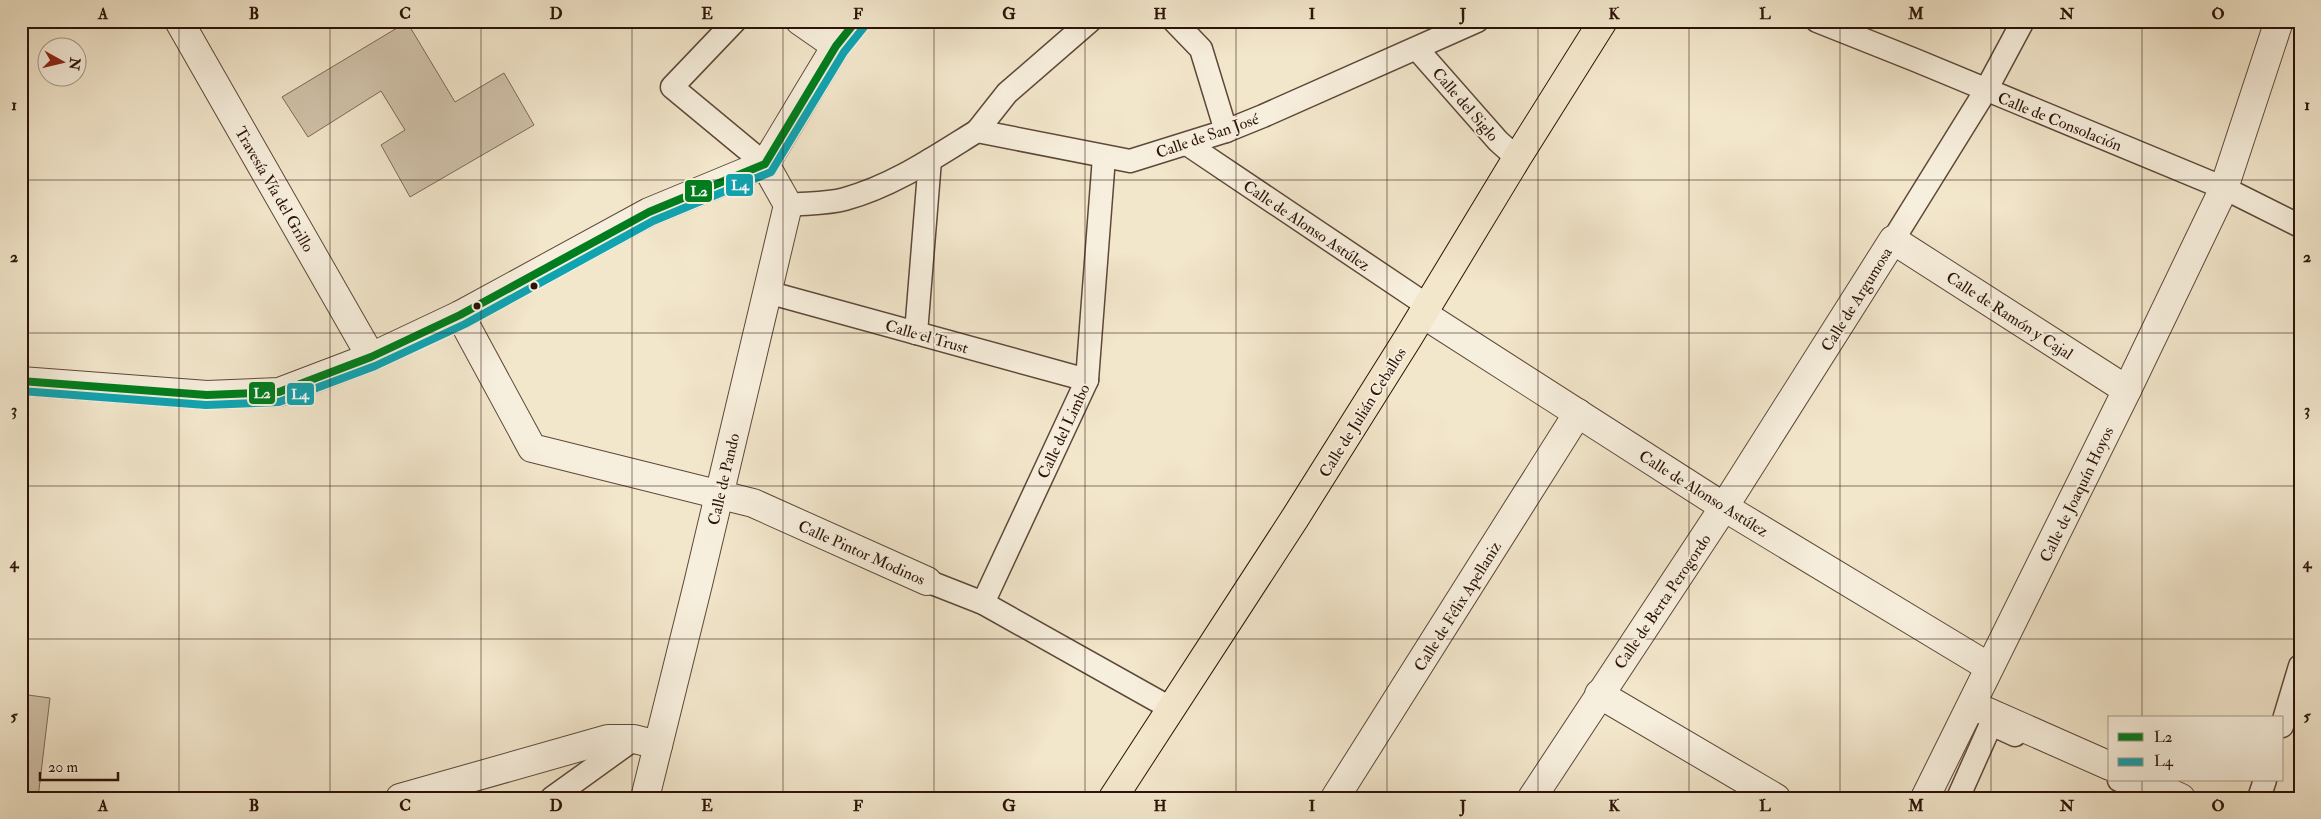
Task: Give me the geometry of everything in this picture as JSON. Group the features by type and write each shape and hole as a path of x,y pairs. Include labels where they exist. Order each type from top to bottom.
{"highway":[{"name":"Calle de Julián Ceballos","path":"1113,798 1172,709 1426,310 1516,158 1603,21"}],"street":[{"name":"Travesía Vía del Grillo","path":"178,21 371,357"},
{"path":"734,21 672,87 765,164 788,205 843,200 872,190 930,160 977,131 1007,94 1090,21"},
{"path":"800,21 836,46"},
{"path":"21,381 207,394 279,392 371,357 460,315 649,212 765,164 836,46 856,21"},
{"path":"1174,21 1201,49 1226,131"},
{"name":"Calle de San José","path":"977,131 1130,161 1226,131 1417,49 1476,21"},
{"name":"Calle de Consolación","path":"1817,21 2224,188 2300,226"},
{"name":"Calle de Argumosa","path":"1724,507 1986,90 2022,21"},
{"name":"Calle de Joaquín Hoyos","path":"1925,798 2127,390 2224,188 2279,21"},
{"name":"Calle del Siglo","path":"1417,49 1498,141 1516,158"},
{"name":"Calle de Alonso Astúlez","path":"1186,144 1578,413 1724,507 1989,668"},
{"name":"Calle del Limbo","path":"982,603 1088,380 1104,157"},
{"path":"916,333 930,160"},
{"name":"Calle de Pando","path":"645,798 646,742 719,494 788,205"},
{"name":"Calle de Ramón y Cajal","path":"1893,240 2127,390"},
{"name":"Calle el Trust","path":"768,292 1088,380"},
{"name":"Calle Pintor Modinos","path":"460,315 532,448 753,503 927,581 982,603 1172,709"},
{"name":"Calle de Félix Apellaniz","path":"1335,798 1578,413"},
{"name":"Calle de Berta Perogordo","path":"1532,798 1724,507"},
{"path":"2284,723 2295,704 2300,666"},
{"path":"1599,694 1776,798"},
{"path":"1972,705 2108,765"},
{"path":"1958,798 1991,724 2108,775"},
{"path":"400,798 608,739 646,742"},
{"path":"552,798 646,742"},
{"path":"2123,782 2159,798"},
{"path":"2146,782 2181,798"},
{"path":"2259,798 2264,782"}],"shaded area":[{"path":"407,22 455,102 504,73 534,125 410,197 381,145 405,130 381,91 308,137 282,97"},
{"path":"21,694 50,698 38,798 21,798"}],"transit line":[{"name":"L2","path":"21,381 207,395 279,392 371,357 460,315 649,212 765,164 836,46 856,21"},
{"name":"L4","path":"21,391 206,405 279,402 375,366 465,324 653,221 771,172 844,52 864,27"}]}
